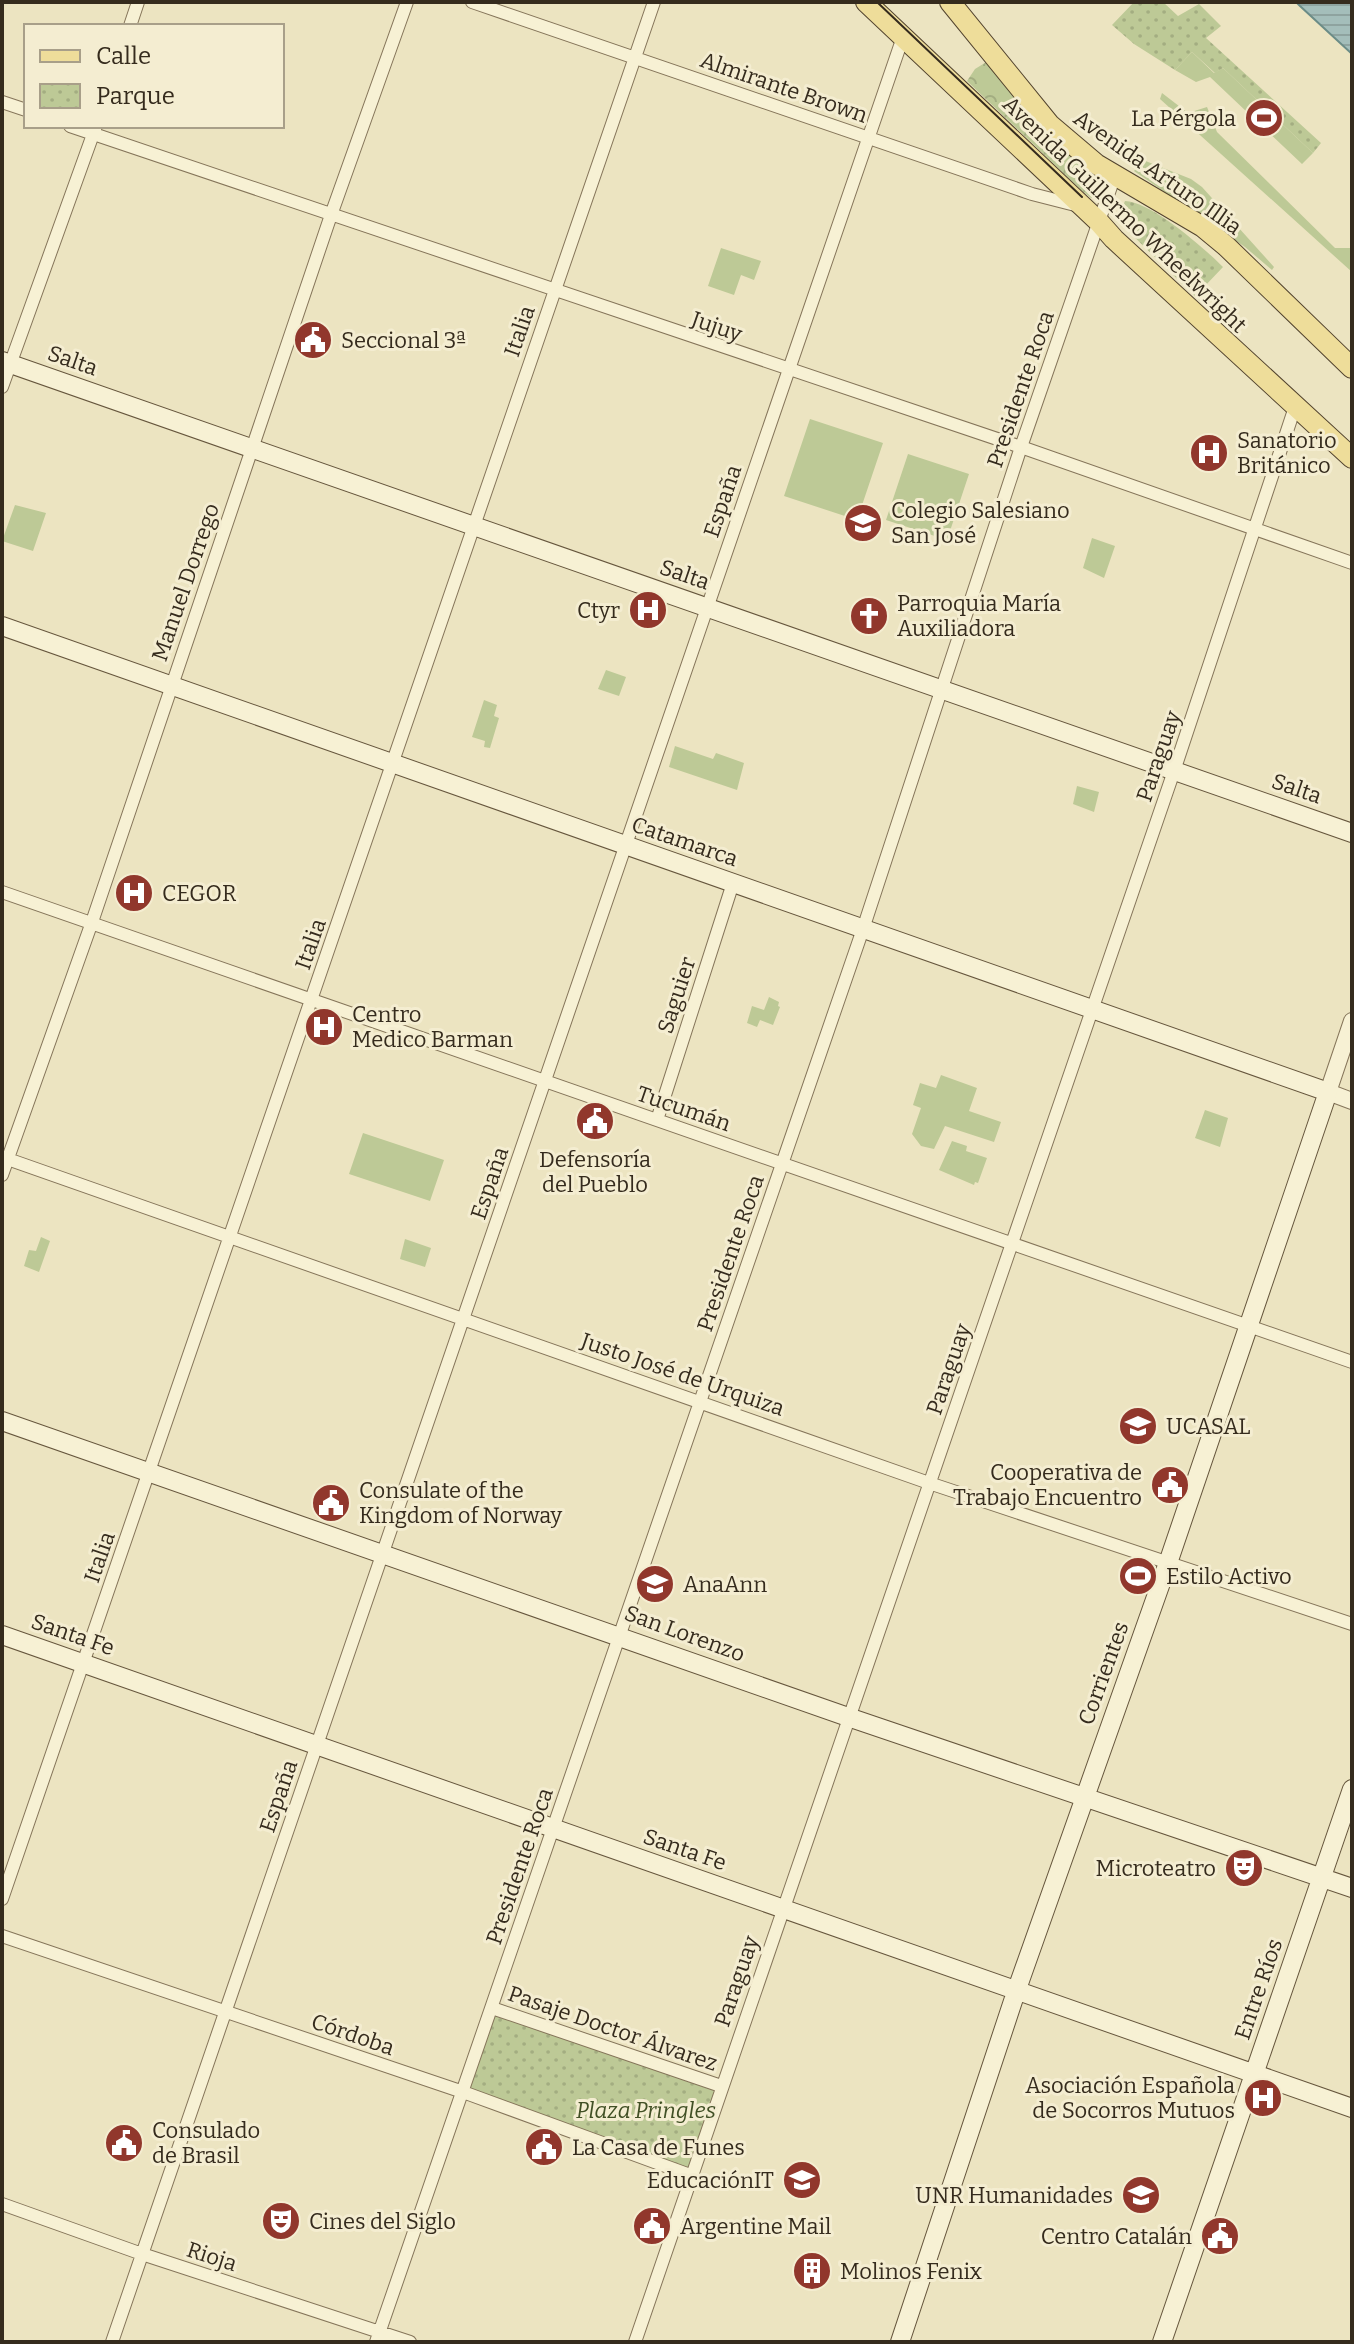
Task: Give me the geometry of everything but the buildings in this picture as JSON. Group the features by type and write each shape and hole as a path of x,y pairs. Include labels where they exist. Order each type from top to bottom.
{"main road":[{"name":"Avenida Guillermo Wheelwright","path":"866,2 1114,239 1352,458"},
{"name":"Avenida Arturo Illia","path":"950,2 1050,125 1096,164 1203,227 1352,368"},
{"name":"Salta","path":"6,362 1352,833"},
{"name":"Catamarca","path":"2,626 1328,1092"},
{"name":"Corrientes","path":"900,2342 1017,1989 1168,1563 1328,1092"},
{"name":"San Lorenzo","path":"2,1421 848,1717 1352,1888"},
{"name":"Santa Fe","path":"2,1635 1352,2108"},
{"name":"Entre Ríos","path":"1162,2342 1352,1789"}],"street":[{"path":"131,24 138,2"},
{"name":"Manuel Dorrego","path":"2,1175 5,1158 92,922 251,448 407,2"},
{"name":"Almirante Brown","path":"472,2 1091,214"},
{"name":"Italia","path":"2,1899 654,2"},
{"name":"España","path":"112,2342 903,37"},
{"path":"2,102 24,109"},
{"path":"2,387 6,362 95,130"},
{"name":"Jujuy","path":"95,130 331,215 1021,447 1352,563"},
{"name":"Presidente Roca","path":"378,2337 863,929 1021,447 1091,214 1115,175"},
{"name":"Paraguay","path":"635,2342 1093,1009 1295,407"},
{"name":"Saguier","path":"657,1120 733,883"},
{"name":"Tucumán","path":"2,892 1352,1362"},
{"name":"Corrientes","path":"1328,1092 1352,1021"},
{"name":"Catamarca","path":"1328,1092 1352,1101"},
{"name":"Justo José de Urquiza","path":"5,1158 929,1483 1352,1624"},
{"name":"Córdoba","path":"2,1936 463,2092 690,2175"},
{"name":"Pasaje Doctor Álvarez","path":"492,2008 721,2086"},
{"name":"Rioja","path":"2,2204 378,2337 410,2342"}],"green space":[{"path":"1134,2 1163,2 1178,16 1199,4 1221,26 1206,38 1321,143 1313,153 1223,68 1215,73 1192,52 1175,70 1134,44 1112,25"},
{"name":"La Pérgola","path":"1192,52 1214,73 1223,68 1313,153 1302,164 1210,77 1196,82 1175,70"},
{"path":"988,61 1030,117 1099,177 1099,198 1091,198 1081,190 967,81 975,69"},
{"path":"1162,93 1188,113 1207,107 1217,132 1335,248 1352,248 1352,272 1160,99"},
{"path":"1143,160 1191,179 1202,187 1274,267 1272,270 1245,247 1134,171"},
{"path":"1125,201 1136,203 1163,217 1223,267 1204,287 1209,297 1203,304 1122,225"},
{"path":"721,248 761,261 754,280 741,275 734,295 708,286"},
{"path":"810,419 883,443 857,520 784,496"},
{"path":"908,454 969,474 947,540 886,520"},
{"path":"15,505 46,513 33,551 2,541"},
{"path":"1092,538 1115,546 1104,578 1083,568"},
{"path":"606,670 626,677 619,696 598,689"},
{"path":"484,700 497,705 494,716 499,718 490,748 484,747 485,741 472,737"},
{"path":"675,746 713,759 716,753 744,763 737,790 669,767"},
{"path":"1077,786 1099,792 1094,812 1073,804"},
{"path":"769,997 779,1002 780,1007 773,1025 760,1020 757,1027 747,1023 752,1006 764,1010"},
{"path":"941,1075 977,1088 969,1111 1001,1122 994,1142 945,1126 934,1149 921,1146 912,1134 921,1108 913,1105 920,1083 936,1088"},
{"path":"1205,1110 1228,1118 1220,1147 1195,1138"},
{"path":"363,1133 444,1160 430,1201 349,1174"},
{"path":"952,1141 967,1146 966,1151 987,1158 978,1183 974,1185 939,1170"},
{"path":"41,1237 50,1241 39,1272 24,1266 29,1250 36,1251"},
{"path":"405,1239 431,1248 425,1267 400,1259"},
{"name":"Plaza Pringles","path":"492,2008 721,2086 690,2175 463,2092"}],"water":[{"path":"1296,2 1352,2 1352,54 1300,6"}],"tram line":[{"path":"877,2 1082,197"}],"place":[{"name":"La Pérgola","path":"1264,118"},
{"name":"Seccional 3ª","path":"313,340"},
{"name":"Sanatorio Británico","path":"1209,453"},
{"name":"Colegio Salesiano San José","path":"863,523"},
{"name":"Ctyr","path":"648,610"},
{"name":"Parroquia María Auxiliadora","path":"869,616"},
{"name":"CEGOR","path":"134,893"},
{"name":"Centro Medico Barman","path":"324,1027"},
{"name":"Defensoría del Pueblo","path":"595,1121"},
{"name":"UCASAL","path":"1138,1426"},
{"name":"Cooperativa de Trabajo Encuentro","path":"1170,1485"},
{"name":"Consulate of the Kingdom of Norway","path":"331,1503"},
{"name":"Estilo Activo","path":"1138,1576"},
{"name":"AnaAnn","path":"655,1584"},
{"name":"Microteatro","path":"1244,1868"},
{"name":"Asociación Española de Socorros Mutuos","path":"1263,2098"},
{"name":"Consulado de Brasil","path":"124,2143"},
{"name":"La Casa de Funes","path":"544,2147"},
{"name":"EducaciónIT","path":"802,2180"},
{"name":"UNR Humanidades","path":"1141,2195"},
{"name":"Cines del Siglo","path":"281,2221"},
{"name":"Argentine Mail","path":"652,2226"},
{"name":"Centro Catalán","path":"1220,2236"},
{"name":"Molinos Fenix","path":"812,2271"}]}
